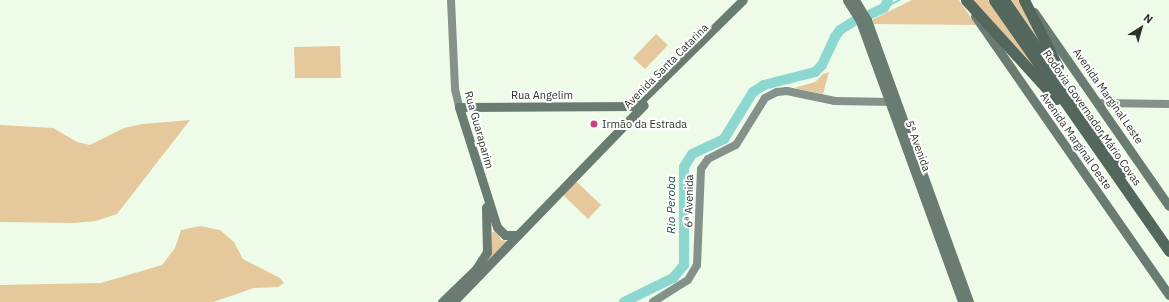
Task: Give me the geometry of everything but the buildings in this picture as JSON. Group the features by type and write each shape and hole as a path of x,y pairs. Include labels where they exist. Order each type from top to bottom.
{"highway":[{"path":"965,0 1082,120"},
{"name":"Rodovia Governador Mário Covas","path":"994,0 1169,238"},
{"name":"Rodovia Governador Mário Covas","path":"1004,0 1169,251"},
{"path":"1025,0 1082,120"}],"main road":[{"name":"Avenida Santa Catarina","path":"625,107 640,104 743,0"},
{"name":"Avenida Santa Catarina","path":"453,302 748,0"},
{"name":"5ª Avenida","path":"847,0 860,21 893,102 969,302"},
{"name":"5ª Avenida","path":"855,0 864,14 962,302"},
{"name":"Avenida Marginal Oeste","path":"965,0 1169,295"},
{"name":"Avenida Marginal Leste","path":"1025,0 1169,206"},
{"name":"Rua Angelim","path":"459,108 625,107"},
{"name":"Rua Guaraparim","path":"459,108 485,193 497,226 502,233 517,235"},
{"name":"Rua Guaraparim","path":"442,302 479,266 489,246 485,193"}],"street":[{"name":"Rua Guaraparim","path":"451,0 455,89 459,108"},
{"name":"6ª Avenida","path":"653,302 688,280 697,265 701,169 708,159 736,145 765,98 777,92 787,91 835,101 893,102"},
{"path":"1098,103 1169,104"}],"shaded area":[{"path":"912,0 959,0 976,25 873,24 872,20"},
{"path":"970,0 988,0 1045,82"},
{"path":"1011,0 1022,0 1048,53"},
{"path":"656,34 668,45 645,69 633,58"},
{"path":"340,46 341,78 295,78 294,47"},
{"path":"829,72 823,94 794,88 815,82 823,74"},
{"path":"190,120 117,214 96,221 74,223 0,222 0,125 53,128 77,142 90,145 124,128 142,124"},
{"path":"576,181 601,205 588,219 563,195"},
{"path":"200,226 220,230 234,242 243,259 280,278 284,283 278,287 254,288 213,302 0,302 0,285 101,283 162,265 175,248 181,230"},
{"path":"497,231 501,240 509,241 485,265 492,251 492,232"}],"waterway":[{"name":"Rio Peroba","path":"871,14 884,8 888,0"},
{"path":"884,8 900,0"},
{"name":"Rio Peroba","path":"624,302 673,278 684,265 684,167 692,154 724,139 753,92 764,85 815,72 822,65 835,37 840,30 853,22"}],"place":[{"name":"Irmão da Estrada","path":"594,124"}]}
